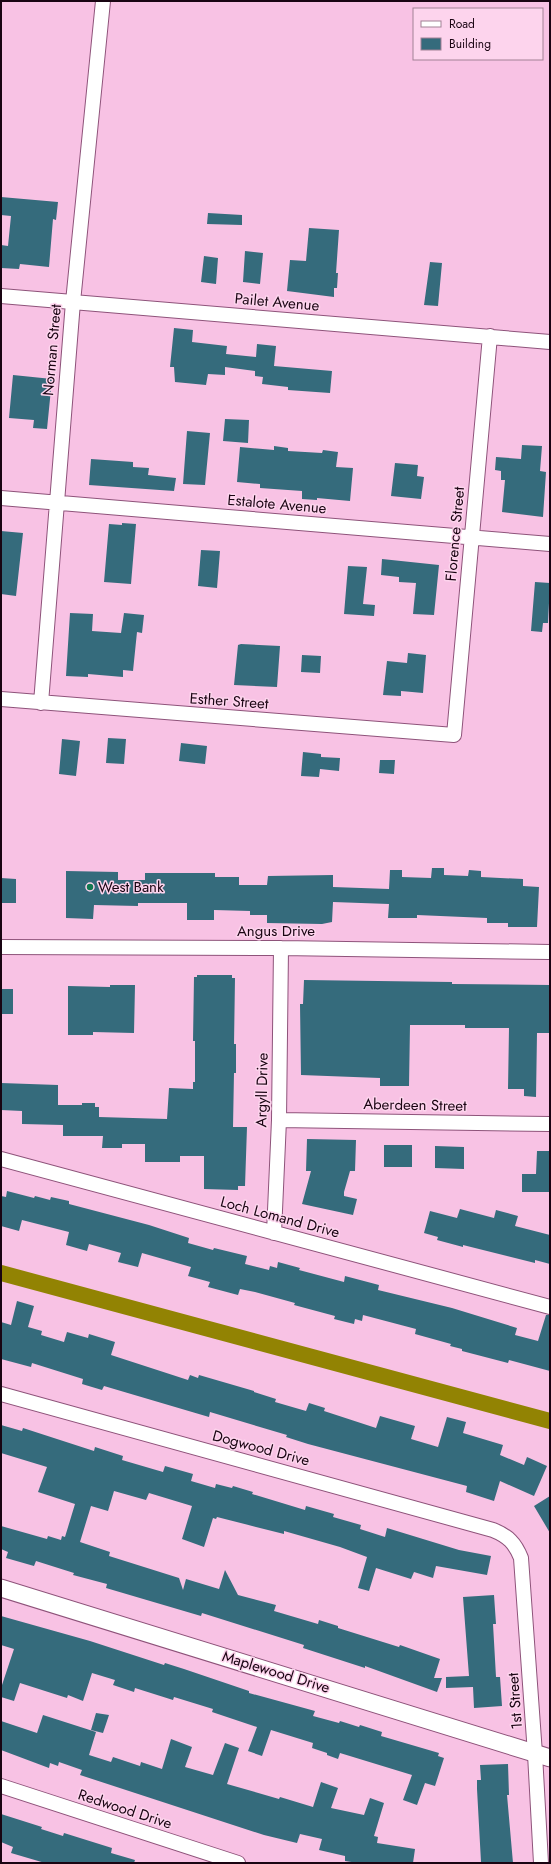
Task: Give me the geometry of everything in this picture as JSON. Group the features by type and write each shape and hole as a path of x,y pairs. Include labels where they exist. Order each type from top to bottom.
{"street":[{"name":"Norman Street","path":"41,703 73,302 103,1"},
{"name":"Pailet Avenue","path":"1,296 550,342"},
{"name":"Florence Street","path":"454,735 490,336"},
{"name":"Estalote Avenue","path":"1,498 550,544"},
{"name":"Esther Street","path":"1,700 454,735"},
{"name":"Angus Drive","path":"1,947 280,948 550,952"},
{"name":"Argyll Drive","path":"274,1233 279,1120 280,948"},
{"name":"Aberdeen Street","path":"279,1120 550,1124"},
{"name":"Loch Lomand Drive","path":"1,1160 550,1307"},
{"name":"Dogwood Drive","path":"1,1394 493,1530 511,1540"},
{"name":"1st Street","path":"511,1540 517,1547 522,1558 543,1756 541,1863"},
{"name":"Maplewood Drive","path":"1,1588 273,1671 543,1756"},
{"name":"Redwood Drive","path":"1,1786 238,1863"}],"building":[{"path":"1,197 58,202 56,220 53,219 49,267 20,264 19,269 1,268 1,245 8,246 11,216 1,215"},
{"path":"208,213 242,215 242,225 207,224"},
{"path":"309,228 339,230 336,273 338,273 337,288 334,288 334,297 287,291 290,260 306,261"},
{"path":"245,251 263,253 260,284 243,282"},
{"path":"204,256 218,258 216,284 201,282"},
{"path":"430,262 442,263 438,306 424,305"},
{"path":"174,328 193,330 192,342 227,346 226,354 256,357 257,344 276,346 274,366 332,371 330,393 288,390 288,387 262,384 263,377 255,376 255,371 225,367 225,375 208,374 206,385 175,382 174,367 170,367"},
{"path":"13,375 52,379 47,429 33,428 34,420 9,418"},
{"path":"225,419 249,420 248,443 223,441"},
{"path":"187,431 210,433 205,485 183,484"},
{"path":"522,445 542,446 540,471 546,472 543,517 502,512 505,480 501,480 501,471 495,470 496,457 521,459"},
{"path":"274,446 288,448 288,451 322,453 323,450 338,452 336,467 353,468 350,501 317,498 317,500 302,499 302,491 260,488 260,484 237,482 240,447 274,450"},
{"path":"91,459 133,462 133,467 149,468 148,475 176,478 174,491 89,485"},
{"path":"395,463 418,465 417,476 424,477 421,499 391,496"},
{"path":"122,523 136,524 131,584 104,582 109,524 122,525"},
{"path":"1,531 23,533 16,596 1,594"},
{"path":"201,550 220,551 217,588 198,586"},
{"path":"382,559 439,565 434,615 413,614 416,583 399,582 399,577 381,575"},
{"path":"348,566 367,567 363,604 375,605 374,616 344,614"},
{"path":"535,582 550,583 548,623 543,623 542,632 531,631"},
{"path":"70,613 93,614 92,631 121,633 124,613 144,615 142,633 137,632 133,671 123,670 123,677 88,674 88,677 66,676"},
{"path":"238,645 280,646 277,687 234,685"},
{"path":"408,653 426,655 423,693 401,691 401,696 383,695 387,661 407,663"},
{"path":"302,655 321,656 320,673 301,672"},
{"path":"108,738 126,739 124,764 106,763"},
{"path":"62,739 80,741 76,776 59,774"},
{"path":"181,743 207,746 205,764 179,761"},
{"path":"303,752 321,754 321,757 340,758 339,771 320,769 319,777 301,776"},
{"path":"380,760 395,760 394,774 379,773"},
{"path":"432,868 444,868 444,875 468,876 469,870 481,871 481,877 523,879 523,886 539,887 537,927 508,927 508,923 487,923 487,918 417,915 417,918 388,918 389,904 333,902 332,922 322,924 267,923 267,915 250,915 250,911 214,910 214,920 187,920 187,903 138,903 138,906 94,905 93,919 66,918 66,871 118,872 118,880 145,880 145,873 215,873 215,877 239,877 239,885 267,885 268,876 333,875 333,887 389,889 390,870 402,870 402,877 431,878"},
{"path":"1,878 16,879 16,903 1,903"},
{"path":"197,975 232,975 232,978 235,978 234,1044 236,1044 236,1073 234,1073 233,1127 247,1127 245,1186 238,1186 238,1190 204,1189 204,1156 180,1156 180,1162 145,1162 145,1144 122,1144 122,1148 102,1148 103,1136 63,1136 63,1125 22,1124 22,1111 1,1110 1,1083 58,1085 58,1105 82,1105 82,1103 95,1103 95,1107 99,1107 99,1117 167,1119 169,1088 193,1089 193,1082 195,1082 195,1041 193,1041 194,977 197,977"},
{"path":"304,980 550,985 550,1033 537,1033 536,1097 524,1096 524,1089 508,1089 509,1028 465,1028 465,1025 410,1025 409,1086 380,1086 380,1078 301,1075 300,1004 303,1004"},
{"path":"110,985 135,985 134,1033 93,1032 93,1035 68,1035 68,986 110,987"},
{"path":"1,989 13,989 13,1014 1,1014"},
{"path":"307,1139 356,1140 355,1171 350,1171 344,1192 344,1196 357,1199 353,1215 302,1204 311,1171 306,1171"},
{"path":"384,1145 412,1145 412,1167 384,1167"},
{"path":"435,1146 464,1147 464,1169 435,1168"},
{"path":"537,1151 550,1151 550,1192 522,1192 522,1174 536,1174"},
{"path":"7,1191 34,1198 35,1196 50,1200 51,1197 69,1201 69,1204 149,1225 189,1238 188,1243 213,1250 214,1248 247,1256 245,1264 269,1270 270,1266 277,1268 278,1262 300,1268 299,1270 344,1282 345,1276 379,1285 378,1290 452,1308 517,1328 515,1335 538,1341 546,1315 550,1315 550,1371 509,1360 508,1363 462,1351 462,1349 450,1346 451,1344 415,1334 416,1329 363,1315 362,1321 355,1319 354,1324 334,1319 335,1316 294,1305 295,1303 255,1292 240,1289 238,1295 208,1287 210,1282 188,1276 191,1267 142,1253 138,1267 118,1262 121,1253 89,1244 87,1251 66,1245 69,1232 22,1220 19,1231 1,1226 1,1196 6,1197"},
{"path":"460,1209 494,1218 496,1210 518,1216 515,1226 550,1235 550,1264 535,1260 535,1263 463,1245 463,1247 437,1240 438,1237 424,1233 430,1211 457,1218"},
{"path":"17,1301 34,1306 28,1327 42,1331 41,1335 64,1342 67,1332 88,1338 89,1334 115,1342 111,1355 188,1380 190,1375 198,1378 199,1375 254,1391 276,1399 275,1402 306,1411 309,1403 325,1408 324,1411 376,1428 380,1416 415,1426 411,1439 438,1447 447,1417 466,1422 463,1433 503,1445 500,1455 524,1465 527,1457 547,1466 534,1496 500,1481 494,1501 466,1492 467,1486 308,1444 286,1437 287,1435 210,1412 209,1417 104,1386 102,1390 82,1384 83,1379 32,1363 31,1367 1,1359 1,1322 11,1325"},
{"path":"1,1425 22,1431 23,1428 94,1451 95,1447 123,1456 122,1460 163,1472 165,1466 193,1474 191,1481 215,1488 216,1484 232,1488 233,1486 253,1492 252,1494 305,1510 306,1506 334,1514 333,1517 361,1525 360,1529 385,1537 387,1528 459,1550 491,1556 487,1575 436,1566 433,1578 414,1572 411,1579 376,1568 369,1591 358,1588 367,1557 340,1547 284,1531 284,1534 217,1517 216,1519 213,1518 204,1547 182,1539 192,1506 149,1493 146,1500 114,1491 108,1511 91,1506 80,1542 110,1552 109,1556 179,1578 183,1590 186,1579 219,1589 225,1570 238,1595 276,1605 274,1611 318,1624 319,1620 338,1626 338,1628 399,1647 400,1645 440,1659 434,1678 442,1678 437,1692 365,1666 365,1668 303,1648 304,1645 202,1613 201,1616 106,1588 107,1584 73,1575 74,1573 36,1561 34,1566 6,1558 8,1552 1,1549 1,1526 47,1539 48,1536 61,1540 62,1536 65,1537 75,1504 38,1492 47,1467 1,1453"},
{"path":"550,1496 550,1533 534,1506"},
{"path":"494,1595 496,1624 493,1624 496,1677 500,1677 502,1706 474,1708 473,1687 446,1688 446,1677 469,1676 463,1597"},
{"path":"1,1616 90,1641 164,1665 165,1663 249,1691 249,1693 315,1711 313,1716 339,1723 340,1721 359,1727 360,1725 382,1732 381,1736 439,1753 438,1756 444,1758 435,1786 425,1783 417,1805 403,1800 412,1775 340,1753 338,1759 327,1755 327,1753 312,1748 313,1743 271,1730 262,1756 248,1751 257,1727 212,1712 213,1709 174,1697 173,1700 135,1688 134,1692 113,1685 115,1680 92,1673 83,1701 68,1695 67,1698 20,1683 14,1701 1,1697 1,1688 14,1649 1,1645"},
{"path":"96,1713 109,1715 103,1733 91,1730"},
{"path":"43,1715 96,1732 89,1755 111,1762 113,1757 140,1766 141,1762 162,1769 171,1739 192,1747 185,1767 213,1775 225,1743 239,1748 227,1784 313,1807 321,1782 338,1788 331,1808 364,1815 370,1798 384,1803 374,1836 378,1837 377,1843 415,1849 413,1863 358,1863 345,1861 345,1856 319,1850 322,1839 300,1834 297,1843 264,1835 80,1775 82,1770 59,1762 58,1766 50,1763 49,1768 1,1750 1,1721 37,1733"},
{"path":"508,1764 509,1795 507,1795 513,1863 481,1862 477,1789 477,1780 481,1780 480,1765"},
{"path":"1,1814 42,1827 41,1829 63,1836 64,1833 112,1848 111,1853 135,1860 134,1863 45,1863 11,1853 13,1847 1,1842"}],"waterway":[{"path":"1,1273 550,1421"}],"place":[{"name":"West Bank","path":"90,887"}]}
